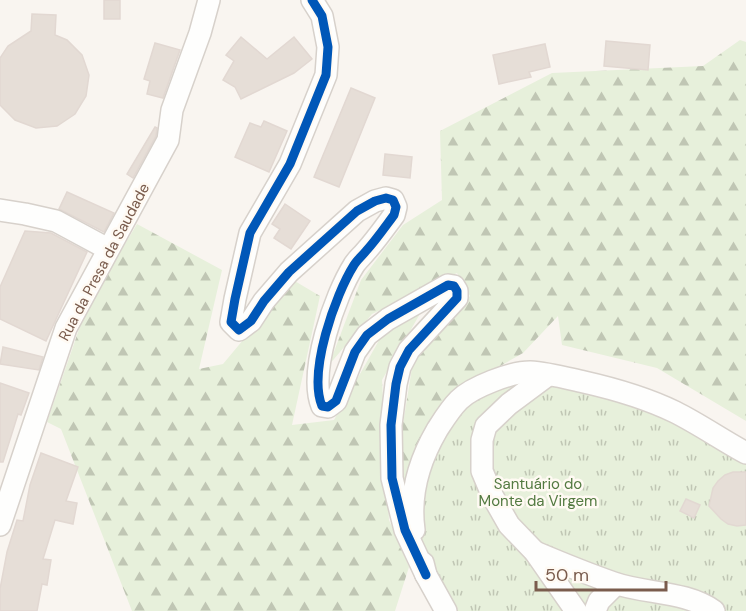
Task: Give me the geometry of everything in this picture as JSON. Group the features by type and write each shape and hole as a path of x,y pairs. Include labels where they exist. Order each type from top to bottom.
{"street":[{"name":"Rua da Presa da Saudade","path":"0,525 66,328 168,140 172,110 200,33 209,0"},
{"path":"312,0 322,16 328,47 326,75 290,164 250,233 231,322 239,330 250,321 289,272 357,211 375,201 386,198 393,200 396,207 394,215 354,265 329,321 318,383 319,397 322,406 328,407 336,401 355,352 367,335 388,319 448,285 454,286 457,298 409,350 400,367 391,425 392,478 405,530 446,611"},
{"path":"0,210 56,221 108,249"},
{"path":"426,575 412,515 417,472 446,415 461,398 508,375 530,372 609,388 675,412 746,453"},
{"path":"548,375 509,404 486,426 482,440 482,471 509,525 535,552 576,611"},
{"path":"535,552 616,584 668,594 705,605 714,611"},
{"path":"595,611 599,601 616,584"}],"green space":[{"path":"740,40 746,42 746,421 657,368 562,345 558,316 523,353 458,390 409,486 402,487 399,449 414,355 470,296 457,273 372,314 329,365 361,280 403,225 442,200 440,131 552,73 703,66"},
{"path":"137,224 222,270 199,369 223,364 293,280 320,296 292,425 334,420 382,335 421,312 382,380 389,520 409,567 395,611 132,611 61,429 47,422 86,309"},
{"name":"Santuário do Monte da Virgem","path":"509,375 609,388 746,453 746,611 446,611 412,515 446,415"}],"building":[{"path":"104,0 120,0 120,19 104,19"},
{"path":"32,14 56,15 55,35 67,40 82,55 89,75 86,96 75,114 57,126 36,128 15,120 0,105 0,58 8,46 31,31"},
{"path":"241,37 267,59 294,37 312,59 294,73 241,99 235,87 223,80 234,61 226,55"},
{"path":"606,41 650,45 648,70 604,66"},
{"path":"155,43 180,50 163,98 147,94 150,81 144,79"},
{"path":"545,44 550,67 529,72 531,77 499,84 493,55"},
{"path":"351,88 375,98 339,187 314,177"},
{"path":"264,121 287,131 269,172 235,157 250,123 261,127"},
{"path":"155,127 157,128 156,136 133,178 127,174"},
{"path":"385,154 412,157 410,178 383,175"},
{"path":"67,192 114,213 104,232 59,209"},
{"path":"285,204 310,221 291,249 274,238 280,229 272,224"},
{"path":"25,231 51,233 87,252 46,341 0,319 0,287"},
{"path":"3,347 43,357 39,370 0,364"},
{"path":"0,383 29,393 21,415 18,414 3,462 0,462"},
{"path":"41,453 78,467 66,501 77,503 73,524 55,520 43,559 51,560 47,585 42,584 37,611 0,611 0,589 7,552 17,520 23,521 30,485"},
{"path":"733,472 746,472 746,525 728,524 709,506 713,488 725,475"},
{"path":"686,499 700,505 694,518 680,511"}],"cycle path":[{"path":"312,0 322,16 328,47 326,75 290,164 250,233 231,322 239,330 251,321 264,301 289,272 357,211 375,201 386,198 393,200 396,207 394,215 355,263 339,295 321,354 318,374 319,391 322,406 328,407 336,401 355,352 367,335 388,319 448,285 454,286 457,298 409,350 400,367 391,425 392,478 405,530 426,575"}]}
